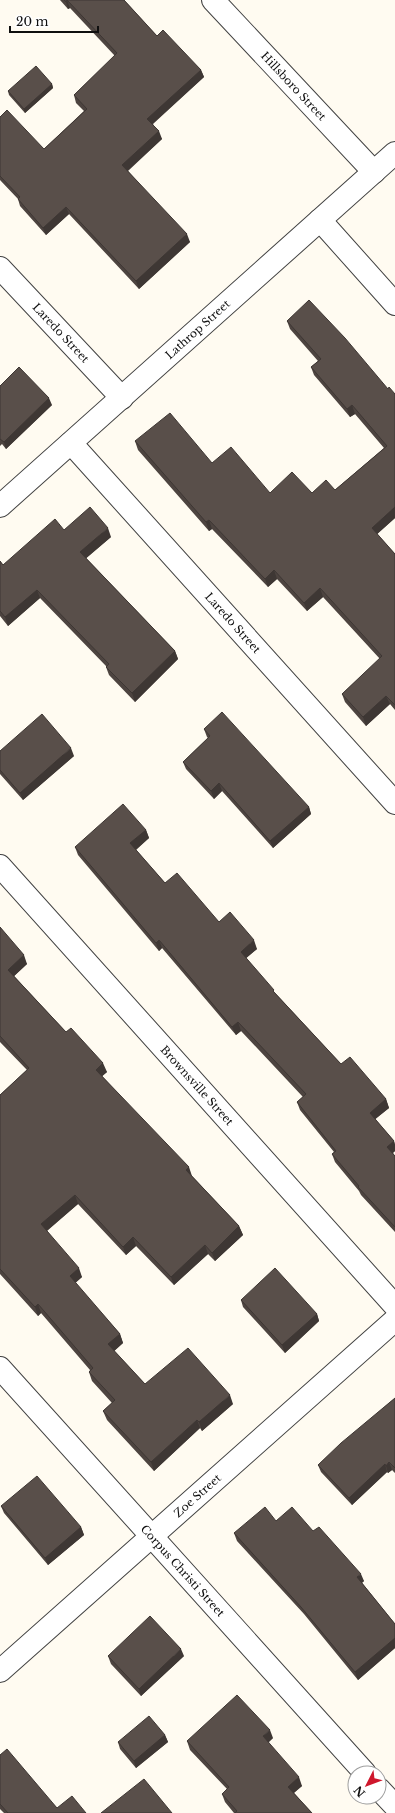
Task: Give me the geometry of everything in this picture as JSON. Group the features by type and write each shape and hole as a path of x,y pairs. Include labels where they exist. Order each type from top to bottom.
{"street":[{"name":"Hillsboro Street","path":"213,0 374,172"},
{"name":"Lathrop Street","path":"0,506 395,153"},
{"path":"320,220 395,304"},
{"name":"Laredo Street","path":"0,268 122,398"},
{"name":"Laredo Street","path":"71,443 395,803"},
{"name":"Brownsville Street","path":"0,866 395,1306"},
{"name":"Zoe Street","path":"0,1671 151,1535 395,1320"},
{"name":"Corpus Christi Street","path":"0,1368 358,1765"},
{"path":"387,1797 395,1806"}],"building":[{"path":"67,0 124,0 157,36 163,30 201,70 147,119 159,131 122,165 187,234 136,281 66,207 43,228 18,199 20,197 0,176 0,117 7,110 44,149 87,109 74,95 117,53"},
{"path":"36,66 52,84 24,109 8,91"},
{"path":"309,300 345,338 388,389 389,387 395,394 395,507 372,528 395,554 395,705 386,696 363,717 342,694 382,656 320,588 304,603 274,570 265,579 209,520 206,522 135,441 170,413 212,463 231,447 270,493 292,472 312,493 326,480 335,490 387,446 352,405 347,409 311,367 321,359 287,321"},
{"path":"19,367 49,398 4,442 0,439 0,386"},
{"path":"90,507 108,528 80,552 175,651 132,693 106,667 109,664 37,590 5,617 0,611 0,561 3,565 55,519 64,530"},
{"path":"222,712 309,807 270,841 219,783 211,791 183,762 210,736 204,729"},
{"path":"42,714 71,748 20,793 0,770 0,751"},
{"path":"123,804 146,830 130,843 165,883 177,873 219,922 230,912 254,940 241,952 274,990 273,991 341,1064 350,1057 386,1099 370,1113 394,1141 387,1147 395,1156 395,1227 358,1187 359,1186 332,1154 336,1151 297,1102 306,1094 238,1022 232,1027 159,940 156,943 75,847"},
{"path":"0,927 24,955 8,970 66,1032 71,1028 103,1063 96,1070 189,1167 186,1170 239,1226 212,1253 205,1245 171,1277 133,1237 123,1247 75,1195 41,1224 79,1268 70,1276 120,1334 108,1344 145,1384 188,1348 230,1395 199,1422 197,1420 151,1462 103,1411 115,1400 89,1372 93,1368 38,1304 35,1307 0,1269 0,1095 29,1068 0,1036"},
{"path":"275,1268 317,1314 282,1345 241,1300"},
{"path":"395,1398 395,1468 389,1462 386,1466 385,1464 349,1498 318,1465 341,1443"},
{"path":"37,1476 81,1527 45,1558 1,1506"},
{"path":"265,1507 276,1521 292,1507 313,1531 319,1527 361,1574 357,1577 395,1624 395,1638 355,1672 301,1607 234,1533"},
{"path":"150,1616 181,1649 139,1689 108,1656"},
{"path":"237,1695 270,1730 263,1736 299,1777 288,1787 312,1813 235,1813 237,1811 222,1794 229,1787 187,1741"},
{"path":"149,1716 165,1735 134,1761 118,1742"},
{"path":"7,1749 57,1808 72,1796 86,1813 8,1813 0,1804 0,1755"},
{"path":"144,1779 172,1813 101,1813"}]}
